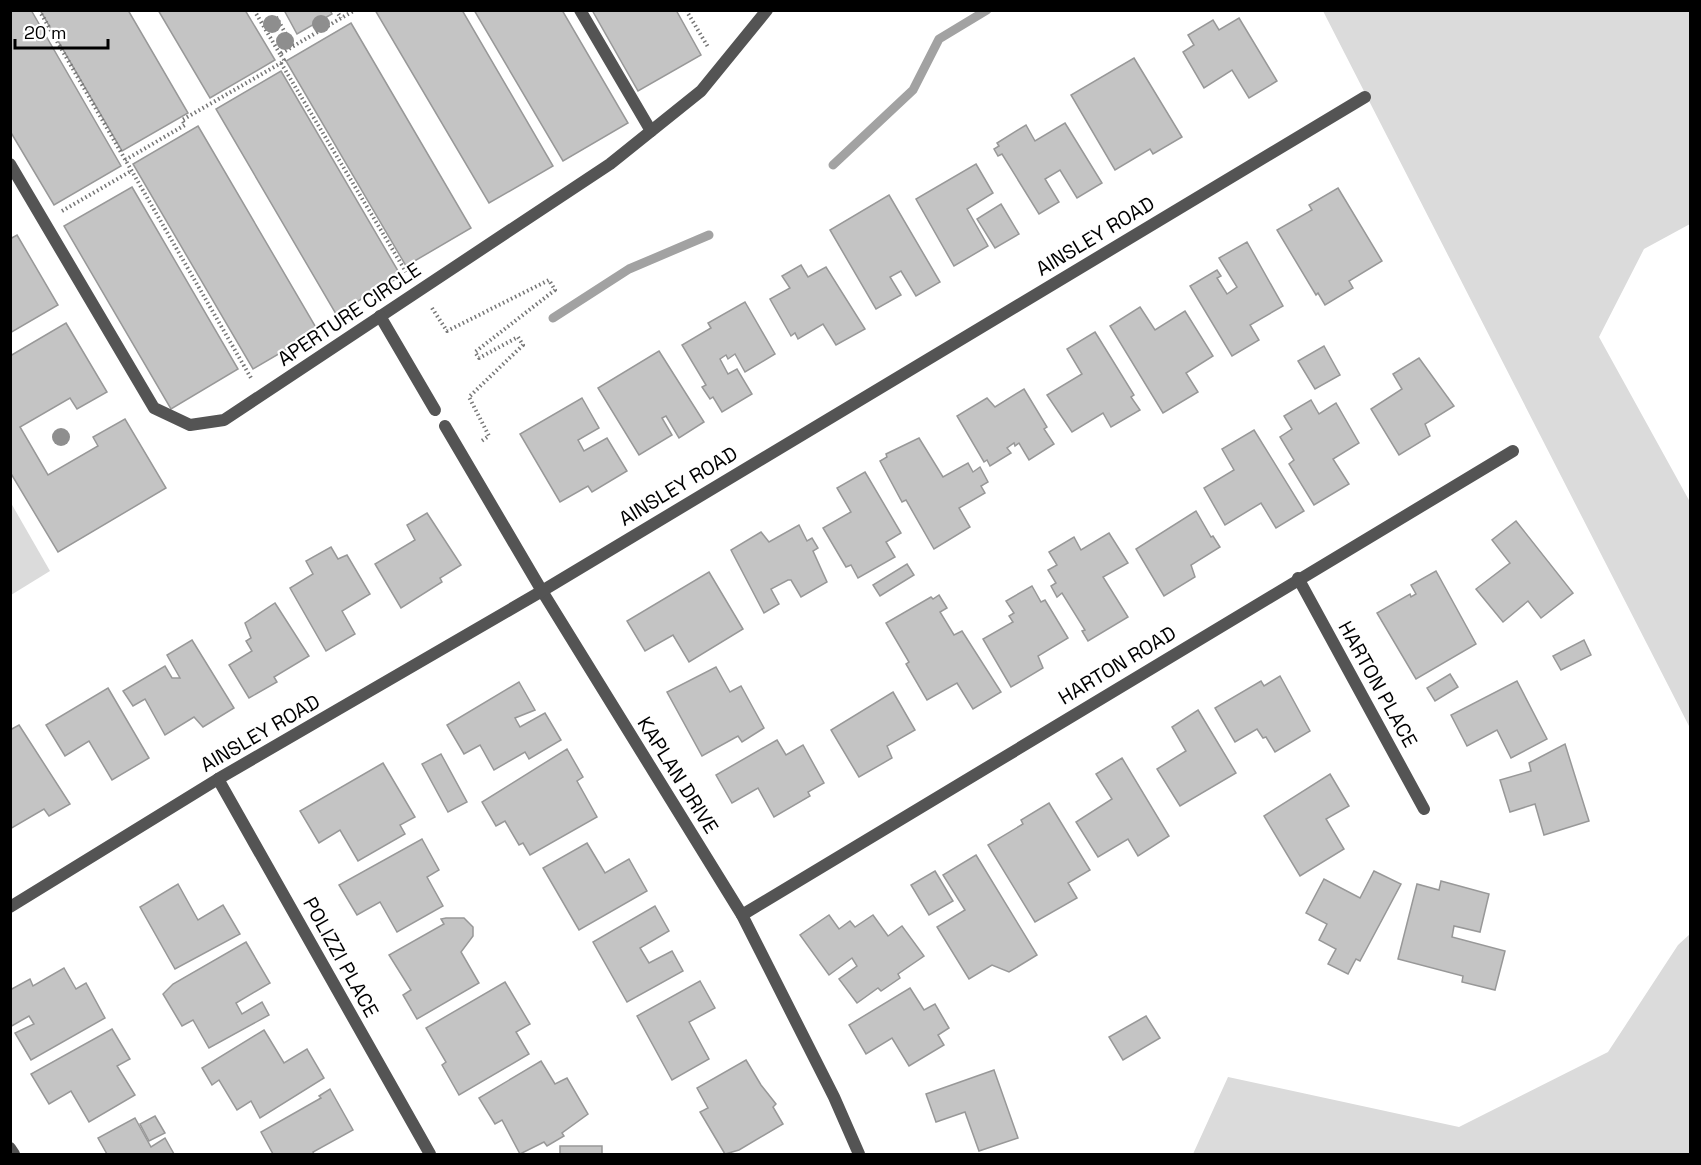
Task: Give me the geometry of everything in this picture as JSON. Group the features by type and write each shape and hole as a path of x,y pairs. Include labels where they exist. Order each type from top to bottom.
{"street":[{"path":"580,10 651,131"},
{"name":"APERTURE CIRCLE","path":"10,164 154,408 190,425 225,420 610,164 701,91 767,10"},
{"name":"AINSLEY ROAD","path":"10,907 218,779 542,591 1365,97"},
{"path":"380,316 435,410"},
{"name":"KAPLAN DRIVE","path":"444,426 542,591 742,915 834,1097 859,1155"},
{"name":"HARTON ROAD","path":"742,915 1298,578 1513,451"},
{"name":"HARTON PLACE","path":"1298,578 1424,809"},
{"name":"POLIZZI PLACE","path":"218,779 430,1155"},
{"path":"10,1148 14,1155"}],"path":[{"path":"39,10 255,384"},
{"path":"125,160 185,125 182,120 284,60 254,10"},
{"path":"336,10 341,18"},
{"path":"280,54 355,10"},
{"path":"686,10 708,47"},
{"path":"276,17 293,46"},
{"path":"281,63 406,272"},
{"path":"60,212 131,171"},
{"path":"420,291 447,331 549,280 555,290 475,352 478,358 518,337 523,345 469,397 489,436 461,454"}],"shaded area":[{"path":"1323,11 1690,11 1690,224 1644,249 1599,337 1690,502 1690,728"},
{"path":"11,503 50,571 10,595"},
{"path":"1690,934 1690,1154 1193,1154 1228,1077 1459,1127 1608,1052 1678,945"}],"building":[{"path":"10,10 31,10 121,166 54,205 10,131"},
{"path":"40,10 128,10 188,113 122,151"},
{"path":"158,10 245,10 275,60 210,98"},
{"path":"284,10 330,10 332,14 297,34"},
{"path":"375,10 462,10 553,166 489,203"},
{"path":"474,10 562,10 628,123 563,161"},
{"path":"592,10 676,10 701,55 638,91"},
{"path":"1239,18 1277,81 1249,98 1232,70 1204,88 1183,52 1194,45 1188,35 1213,20 1219,30"},
{"path":"351,23 471,228 406,266 286,61"},
{"path":"1134,58 1182,137 1153,154 1150,149 1115,170 1071,95"},
{"path":"281,71 401,276 336,314 216,109"},
{"path":"1065,123 1102,183 1077,198 1060,170 1045,179 1059,202 1039,214 1002,154 998,156 994,149 999,146 997,143 1026,125 1035,141"},
{"path":"198,126 318,331 253,369 133,164"},
{"path":"976,164 993,193 967,209 988,246 954,266 916,199"},
{"path":"132,187 238,369 171,409 64,226"},
{"path":"1338,188 1382,261 1349,281 1353,288 1325,305 1318,293 1316,295 1277,230 1312,210 1309,205"},
{"path":"889,195 940,282 916,296 901,271 890,277 901,295 876,309 830,230"},
{"path":"1001,204 1019,234 995,248 977,219"},
{"path":"17,235 58,305 10,333 10,239"},
{"path":"1247,242 1283,306 1250,325 1259,340 1232,356 1190,286 1217,270 1221,276 1217,278 1227,294 1237,287 1219,258"},
{"path":"801,265 808,277 826,267 865,329 836,345 823,324 798,339 795,333 791,336 770,299 790,288 782,276"},
{"path":"745,302 775,354 745,372 735,354 728,359 726,355 720,359 728,374 737,369 752,394 722,412 713,397 710,399 702,387 706,385 682,345 711,328 708,323"},
{"path":"1140,307 1155,330 1185,311 1213,356 1186,373 1198,392 1163,413 1110,326"},
{"path":"66,323 107,392 77,409 70,398 20,427 48,475 98,446 93,437 125,419 166,488 58,552 10,472 10,356"},
{"path":"1095,332 1134,395 1131,397 1140,410 1111,427 1103,413 1072,432 1047,395 1082,374 1067,349"},
{"path":"1324,346 1340,375 1315,389 1298,361"},
{"path":"659,351 704,422 679,438 666,416 662,418 672,435 639,455 598,388"},
{"path":"1419,358 1454,406 1425,424 1430,436 1399,455 1371,409 1402,389 1393,374"},
{"path":"1024,389 1047,427 1044,429 1054,444 1029,460 1019,443 1015,446 1014,443 1007,448 1011,453 990,466 987,460 984,462 957,416 987,398 995,407"},
{"path":"582,398 599,428 578,440 584,451 607,438 627,471 592,492 588,486 560,502 520,434"},
{"path":"1311,400 1319,414 1336,403 1359,443 1333,459 1349,484 1314,505 1289,464 1294,460 1280,437 1292,429 1284,416"},
{"path":"1254,430 1304,511 1276,528 1261,503 1225,525 1204,488 1234,470 1222,449"},
{"path":"919,438 943,477 968,463 973,472 980,467 988,482 981,486 985,493 959,508 970,527 934,549 906,500 902,502 880,461 887,457 886,454"},
{"path":"865,472 901,533 886,542 895,557 858,578 851,565 846,567 823,528 851,512 837,488"},
{"path":"1196,511 1211,537 1213,536 1220,547 1191,565 1195,577 1164,596 1136,549"},
{"path":"427,513 461,565 440,578 442,582 401,608 375,564 415,540 407,525"},
{"path":"1516,521 1573,593 1541,618 1528,601 1503,622 1476,589 1510,563 1492,540"},
{"path":"799,525 807,541 812,538 818,548 813,551 827,582 801,597 791,580 788,580 771,589 779,604 764,613 731,550 761,532 769,542"},
{"path":"1109,533 1128,563 1103,577 1128,617 1088,641 1082,631 1085,630 1062,593 1057,597 1051,586 1056,583 1048,570 1057,565 1049,552 1074,537 1081,550"},
{"path":"331,547 338,559 347,555 370,594 342,611 355,634 326,651 290,588 313,574 306,561"},
{"path":"907,564 914,575 880,596 873,585"},
{"path":"1436,571 1476,644 1416,679 1377,613 1410,594 1411,597 1416,594 1411,585"},
{"path":"709,572 743,629 689,662 673,635 645,651 627,621"},
{"path":"1032,586 1041,602 1045,600 1068,638 1038,656 1043,668 1011,687 983,639 1013,622 1009,616 1014,613 1006,601"},
{"path":"939,595 947,608 940,612 954,635 962,631 1001,692 973,709 957,683 927,700 906,664 909,662 886,623 931,597 933,599"},
{"path":"275,603 309,656 274,677 277,682 249,698 229,665 252,651 246,641 251,638 245,623"},
{"path":"192,640 234,708 203,727 194,717 165,735 145,699 133,706 123,691 165,666 172,678 180,678 167,655"},
{"path":"1584,640 1591,655 1561,670 1553,656"},
{"path":"716,667 730,692 741,686 764,728 742,742 738,736 702,756 667,692"},
{"path":"1450,674 1458,687 1435,701 1427,688"},
{"path":"1280,676 1310,731 1275,752 1266,737 1263,738 1257,729 1235,742 1215,708 1261,681 1264,686"},
{"path":"1517,681 1547,739 1511,758 1497,730 1467,746 1451,715"},
{"path":"519,682 535,710 515,718 520,727 545,713 561,740 529,759 525,752 494,770 480,745 464,754 447,725"},
{"path":"108,688 149,758 112,780 89,741 65,756 46,725"},
{"path":"893,692 915,730 887,746 892,758 859,777 831,730"},
{"path":"1198,710 1236,773 1180,806 1157,769 1186,751 1172,727"},
{"path":"19,725 70,804 49,816 44,809 10,829 10,730"},
{"path":"777,740 786,755 803,745 824,783 808,792 810,796 774,817 758,788 732,803 716,775"},
{"path":"1565,744 1589,821 1544,835 1535,804 1510,812 1500,780 1531,771 1529,763"},
{"path":"567,749 583,777 577,781 597,817 530,855 523,843 519,845 505,821 496,826 482,802"},
{"path":"441,754 467,802 448,812 422,764"},
{"path":"1122,758 1169,836 1138,856 1128,839 1098,857 1076,822 1112,799 1096,774"},
{"path":"383,763 415,817 400,825 405,834 358,861 340,830 319,843 300,811"},
{"path":"1330,774 1349,806 1326,819 1344,849 1300,876 1264,816"},
{"path":"1049,803 1090,870 1068,883 1077,898 1035,922 988,845 1023,824 1021,820"},
{"path":"422,839 439,870 427,877 443,906 397,932 380,902 357,915 339,885"},
{"path":"587,843 605,873 629,859 647,891 579,930 543,868"},
{"path":"976,855 1037,955 1009,972 992,965 969,979 937,927 965,910 943,875"},
{"path":"935,871 953,901 929,915 911,885"},
{"path":"1374,871 1401,884 1360,961 1356,959 1348,974 1328,964 1336,949 1319,940 1327,924 1306,913 1324,879 1360,898"},
{"path":"1441,881 1489,894 1480,932 1454,926 1452,937 1505,951 1495,990 1462,982 1463,976 1398,959 1417,884 1439,890"},
{"path":"178,884 198,920 223,905 240,934 175,969 140,907"},
{"path":"655,906 669,931 640,948 649,963 672,951 683,971 627,1002 593,942"},
{"path":"829,915 839,929 850,921 855,927 873,915 888,936 902,926 924,956 898,974 900,978 881,991 878,988 857,1003 839,979 857,966 852,958 829,975 800,935"},
{"path":"464,918 473,927 473,936 461,952 479,983 417,1019 403,995 411,990 389,955 444,924 441,919"},
{"path":"246,942 270,983 236,1003 242,1014 262,1002 269,1015 209,1048 193,1020 182,1026 163,994 173,984"},
{"path":"64,968 76,989 86,983 105,1018 31,1060 15,1033 34,1024 29,1016 10,1027 10,990 30,979 33,986"},
{"path":"700,981 715,1008 689,1022 709,1059 672,1080 637,1016"},
{"path":"505,982 530,1024 516,1032 529,1054 459,1095 442,1065 446,1062 426,1028"},
{"path":"910,988 924,1010 935,1004 949,1028 938,1035 944,1045 909,1066 892,1038 866,1054 849,1025"},
{"path":"1146,1016 1160,1038 1123,1060 1109,1037"},
{"path":"112,1029 130,1059 117,1066 135,1095 89,1122 71,1091 49,1104 31,1074"},
{"path":"264,1030 284,1063 307,1049 324,1078 260,1118 251,1101 237,1110 219,1080 212,1085 202,1068"},
{"path":"746,1060 776,1104 773,1107 783,1124 739,1150 725,1154 700,1112 708,1108 697,1088"},
{"path":"541,1061 555,1084 567,1078 588,1114 562,1133 564,1136 547,1146 544,1142 520,1154 502,1120 495,1124 479,1098"},
{"path":"994,1070 1018,1138 979,1151 965,1112 936,1122 926,1094"},
{"path":"330,1089 353,1130 313,1152 314,1154 273,1154 261,1132 321,1098 319,1096"},
{"path":"155,1116 165,1133 149,1141 140,1124"},
{"path":"135,1118 151,1147 165,1138 174,1154 107,1154 98,1138"},
{"path":"560,1146 602,1146 602,1154 560,1154"}],"waterway":[{"path":"833,165 913,90 939,39 987,10"},
{"path":"553,318 629,269 709,235"}]}
